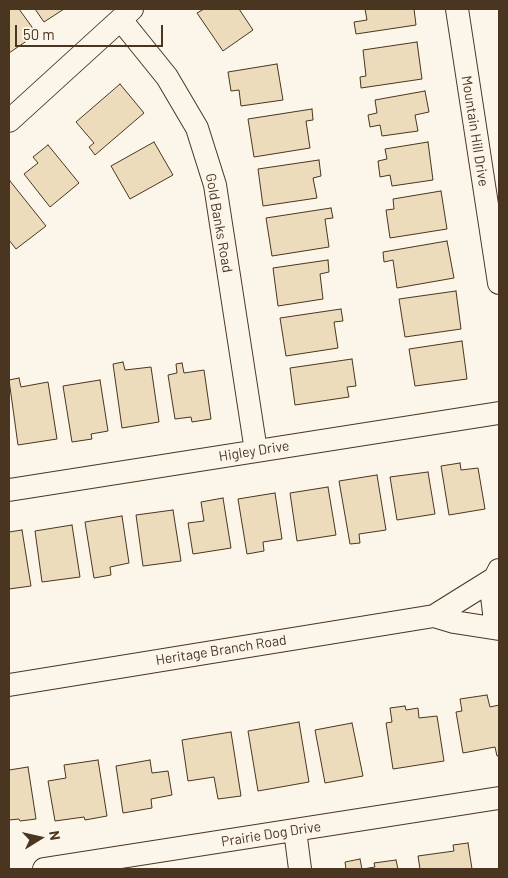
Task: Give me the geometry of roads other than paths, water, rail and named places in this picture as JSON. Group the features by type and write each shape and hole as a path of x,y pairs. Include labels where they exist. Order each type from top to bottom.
{"street":[{"name":"Mountain Hill Drive","path":"456,9 499,283"},
{"path":"9,121 127,14"},
{"name":"Gold Banks Road","path":"127,14 197,128 215,185 256,451"},
{"name":"Higley Drive","path":"9,490 499,413"},
{"path":"497,574 492,596 494,614 499,624"},
{"name":"Heritage Branch Road","path":"9,685 434,616 497,574"},
{"name":"Heritage Branch Road","path":"434,616 454,622 499,629"},
{"name":"Prairie Dog Drive","path":"44,869 499,798"},
{"path":"294,830 300,869"}]}
